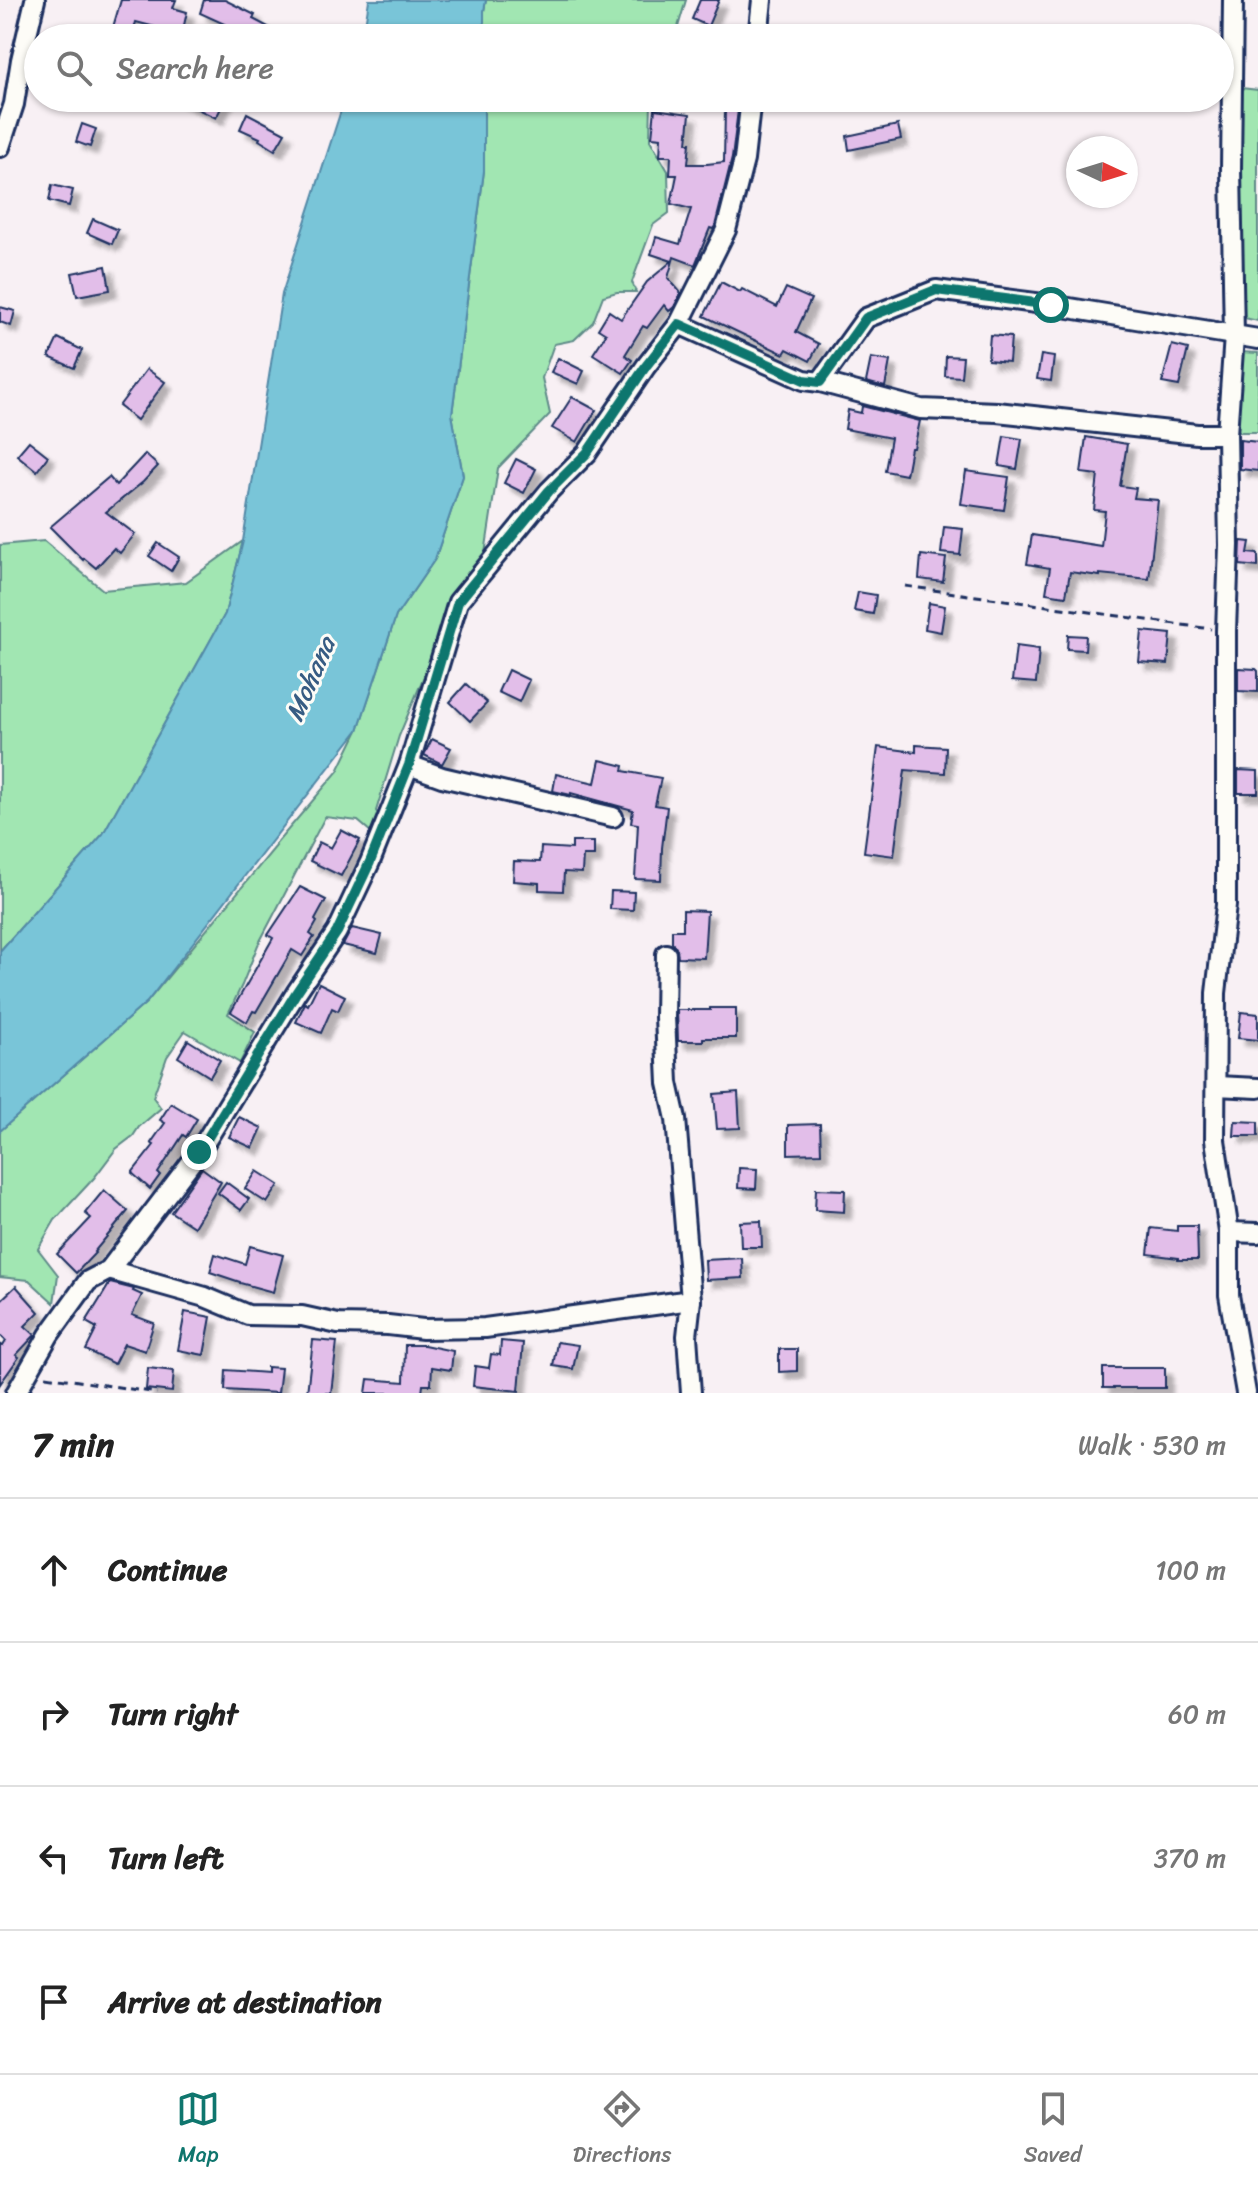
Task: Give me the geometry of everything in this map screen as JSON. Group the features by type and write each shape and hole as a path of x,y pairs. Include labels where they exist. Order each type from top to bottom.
{"street":[{"path":"29,24 35,0"},
{"path":"759,24 762,0"},
{"path":"1233,0 1233,24"},
{"path":"0,147 14,104 24,47"},
{"path":"16,1393 49,1335 88,1281 109,1270 199,1152 337,932 370,862 409,765 458,602 549,491 587,453 646,366 679,324 726,230 744,160 749,112"},
{"path":"1232,112 1234,336 1227,434 1226,905 1216,993 1215,1140 1229,1232 1229,1295 1246,1393"},
{"path":"820,382 866,318 936,290 1051,305 1258,339"},
{"path":"679,324 804,380 921,409 997,412 1197,434 1227,434"},
{"path":"409,765 442,777 613,817"},
{"path":"666,954 668,1083 676,1119 691,1300 687,1336 691,1393"},
{"path":"1216,1086 1258,1088"},
{"path":"1229,1232 1258,1233"},
{"path":"109,1270 205,1297 248,1315 302,1316 338,1324 423,1329 485,1328 691,1300"}],"path":[{"path":"905,586 1226,631"},
{"path":"28,1373 157,1393"}],"green space":[{"path":"486,0 686,0 679,24 484,24"},
{"path":"1241,88 1258,90 1258,321 1244,318 1236,265 1236,127"},
{"path":"484,112 651,112 650,140 668,171 669,213 653,225 632,282 636,292 603,296 593,322 574,340 554,344 542,378 550,414 498,468 485,554 447,610 399,736 371,832 358,821 325,817 258,945 228,1014 255,1032 240,1063 185,1031 167,1057 153,1097 161,1108 116,1149 55,1220 38,1249 58,1275 54,1303 29,1280 0,1277 0,1131 147,1002 338,771 358,730 396,616 435,559 463,476 452,414 484,171"},
{"path":"1239,352 1258,353 1258,432 1236,432"},
{"path":"44,541 103,590 186,582 243,541 225,614 103,834 0,951 0,545"}],"water":[{"path":"369,0 486,0 484,24 365,24"},
{"name":"Mohana","path":"340,112 484,112 484,171 452,414 463,476 435,559 396,616 358,730 147,1002 0,1131 0,951 103,834 225,614 243,541 282,294"}],"building":[{"path":"121,0 176,0 173,8 187,12 184,24 114,24"},
{"path":"204,0 225,0 255,15 253,19 262,24 224,24 200,13"},
{"path":"700,0 719,0 709,24 692,19"},
{"path":"204,112 219,112 216,118"},
{"path":"655,112 690,114 688,164 724,162 725,112 738,112 732,158 715,226 710,228 695,265 674,257 668,278 681,293 674,307 669,311 664,305 647,328 643,326 625,355 632,360 623,373 593,354 606,334 598,329 609,311 621,319 647,282 672,261 651,254 656,237 680,244 691,209 671,204 677,175 670,175 671,156 660,156 661,138 652,137"},
{"path":"247,113 285,133 275,150 260,138 240,129"},
{"path":"82,124 96,129 90,147 76,142"},
{"path":"898,125 901,139 849,150 847,136"},
{"path":"52,185 73,190 69,206 49,201"},
{"path":"93,219 118,230 112,244 87,233"},
{"path":"106,266 110,290 77,296 72,273"},
{"path":"721,282 777,307 786,288 811,299 796,332 819,344 810,361 787,349 784,354 704,316"},
{"path":"0,307 15,311 11,326 0,322"},
{"path":"990,335 1011,337 1009,362 988,360"},
{"path":"58,338 82,350 74,368 49,357"},
{"path":"1172,345 1188,349 1179,386 1162,383"},
{"path":"1041,355 1054,357 1051,381 1037,379"},
{"path":"946,356 963,357 961,377 945,376"},
{"path":"558,358 584,371 578,384 551,372"},
{"path":"871,358 890,361 885,387 866,382"},
{"path":"147,369 165,382 137,420 119,406"},
{"path":"572,397 596,410 577,442 552,428"},
{"path":"862,406 920,421 906,475 885,471 891,438 845,429 848,410 861,413"},
{"path":"1004,436 1022,439 1017,469 999,466"},
{"path":"1086,437 1127,444 1120,486 1136,488 1134,498 1158,500 1149,579 1070,572 1066,596 1046,593 1050,568 1027,564 1032,535 1101,546 1105,511 1094,510 1098,475 1081,473"},
{"path":"1240,440 1258,442 1258,471 1240,469"},
{"path":"29,441 48,456 37,471 17,455"},
{"path":"145,454 158,466 106,512 135,534 120,553 114,548 96,568 83,560 50,527 109,477 116,485"},
{"path":"516,459 536,469 524,493 504,483"},
{"path":"966,471 1009,477 1004,510 961,504"},
{"path":"944,527 963,529 960,555 941,553"},
{"path":"1241,541 1250,542 1248,553 1258,554 1258,567 1240,565"},
{"path":"158,543 179,557 171,571 149,556"},
{"path":"921,555 946,558 943,582 919,579"},
{"path":"858,592 876,595 873,614 854,611"},
{"path":"929,603 945,606 941,632 925,629"},
{"path":"1142,631 1171,634 1168,664 1139,662"},
{"path":"1068,635 1086,636 1085,650 1067,649"},
{"path":"1016,646 1039,649 1036,683 1012,681"},
{"path":"1238,668 1258,671 1258,692 1238,691"},
{"path":"508,670 529,680 519,702 498,692"},
{"path":"466,684 487,703 470,721 450,702"},
{"path":"432,739 451,748 442,764 424,755"},
{"path":"916,745 946,747 945,773 905,770 894,856 864,852 878,747 916,752"},
{"path":"600,760 624,766 623,771 661,778 655,805 667,807 661,880 635,879 638,824 631,823 633,810 553,791 556,774 595,783"},
{"path":"1238,770 1258,771 1258,793 1238,793"},
{"path":"341,830 360,840 341,876 310,861 319,842 331,848"},
{"path":"572,842 594,842 594,856 583,856 582,873 564,872 563,891 539,890 539,883 513,881 514,861 540,862 541,847 572,849"},
{"path":"300,887 326,900 310,934 314,937 302,956 292,950 247,1022 231,1012 273,938 268,935"},
{"path":"611,891 634,892 633,910 610,909"},
{"path":"683,910 707,911 704,958 678,957 672,943 672,930 683,930"},
{"path":"352,928 382,935 377,953 343,945"},
{"path":"319,983 345,996 338,1011 332,1008 321,1033 296,1022"},
{"path":"736,1008 736,1038 678,1041 677,1010"},
{"path":"1241,1012 1258,1014 1258,1040 1238,1038"},
{"path":"188,1040 220,1060 210,1077 178,1057"},
{"path":"738,1092 740,1128 717,1129 714,1094"},
{"path":"171,1103 197,1119 186,1137 183,1135 150,1189 132,1173 154,1145 151,1143 165,1123 160,1120"},
{"path":"239,1117 262,1128 253,1148 229,1137"},
{"path":"1235,1121 1258,1122 1258,1136 1234,1136"},
{"path":"820,1124 821,1153 788,1154 788,1125"},
{"path":"202,1168 221,1182 194,1227 171,1212"},
{"path":"739,1168 757,1169 756,1189 738,1188"},
{"path":"257,1171 279,1185 267,1203 245,1189"},
{"path":"226,1182 249,1199 241,1210 218,1193"},
{"path":"816,1189 845,1190 844,1212 815,1210"},
{"path":"104,1190 128,1211 76,1273 57,1254 91,1218 85,1213"},
{"path":"761,1221 762,1247 741,1247 740,1222"},
{"path":"1177,1226 1197,1226 1198,1260 1148,1254 1151,1228 1177,1231"},
{"path":"250,1246 283,1255 273,1292 210,1272 215,1254 245,1264"},
{"path":"742,1258 743,1278 706,1280 705,1260"},
{"path":"110,1283 134,1289 142,1295 132,1315 154,1323 145,1351 124,1344 114,1364 86,1350 97,1328 86,1322"},
{"path":"16,1286 39,1312 25,1326 35,1335 16,1355 19,1357 0,1384 0,1344 3,1346 6,1341 0,1335 0,1301"},
{"path":"185,1312 211,1317 204,1355 178,1350"},
{"path":"313,1340 337,1342 331,1393 307,1393"},
{"path":"501,1341 523,1343 519,1391 473,1386 475,1366 489,1368 491,1354 500,1355"},
{"path":"557,1342 578,1345 573,1369 553,1366"},
{"path":"405,1345 453,1351 451,1370 432,1367 431,1385 423,1385 422,1393 366,1393 368,1379 404,1382"},
{"path":"779,1349 797,1349 797,1371 779,1372"},
{"path":"267,1367 281,1368 278,1393 225,1390 226,1370 267,1373"},
{"path":"148,1368 174,1371 172,1392 146,1389"},
{"path":"1103,1368 1165,1368 1165,1388 1103,1388"}],"route":[{"path":"199,1152 337,932 370,862 409,765 458,602 549,491 587,453 646,366 679,324 804,380 820,382 866,318 936,290 1051,305"}]}
